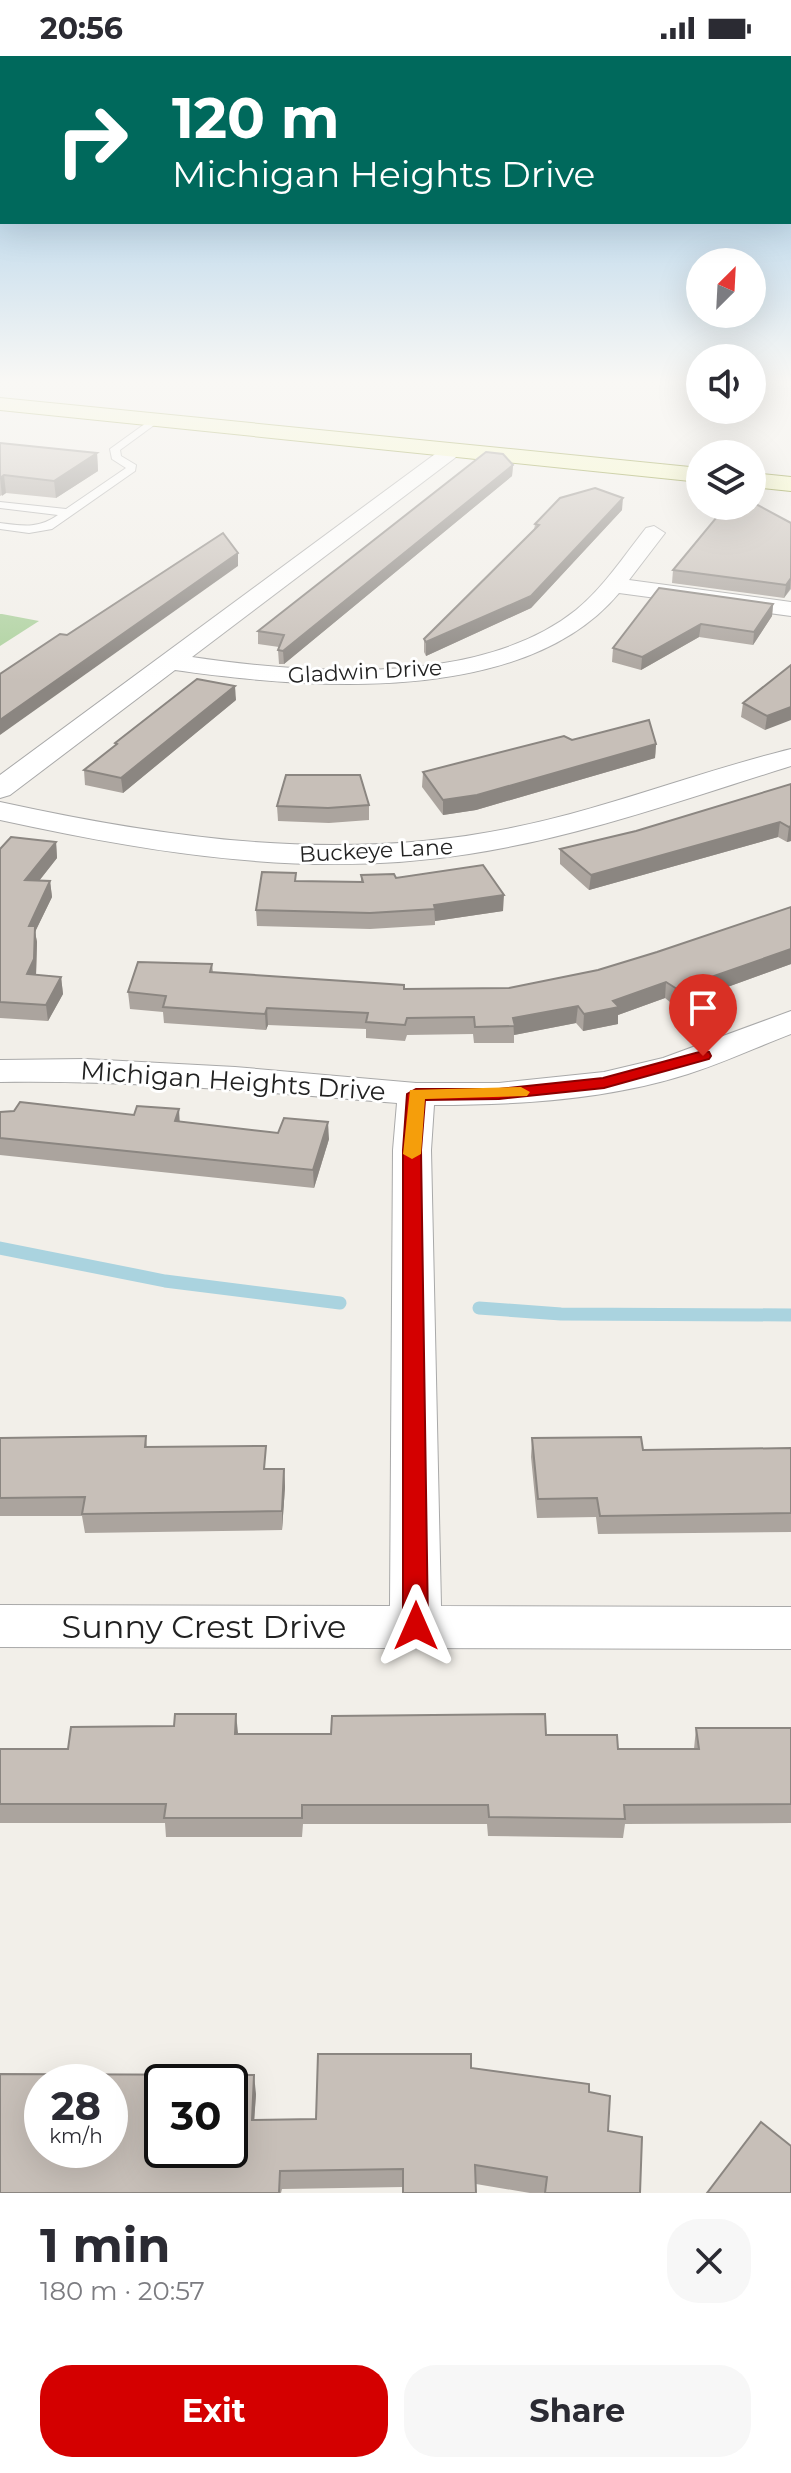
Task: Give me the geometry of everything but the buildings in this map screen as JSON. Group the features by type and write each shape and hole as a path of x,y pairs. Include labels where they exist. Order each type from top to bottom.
{"street":[{"path":"0,789 409,483"},
{"name":"Gladwin Drive","path":"171,662 299,677 384,675 461,665 498,656 560,631 585,615 654,533"},
{"path":"611,585 791,609"},
{"name":"Buckeye Lane","path":"0,811 198,849 260,854 398,854 539,832 791,757"},
{"name":"Michigan Heights Drive","path":"0,1071 85,1070 235,1078 416,1094 499,1094 604,1083 675,1066 791,1022"},
{"path":"416,1094 412,1150 416,1626"},
{"name":"Sunny Crest Drive","path":"0,1626 791,1628"}],"lane":[{"path":"0,526 29,530 48,527 111,483"},
{"path":"0,505 68,513"}],"green space":[{"path":"2,614 39,621 0,646"}],"waterway":[{"path":"0,1248 165,1281 340,1303"},
{"path":"479,1308 561,1314 791,1315"}],"slow traffic":[{"path":"412,1154 416,1094 521,1092"}],"route":[{"path":"416,1626 412,1339 412,1150 416,1094 499,1094 604,1083 703,1056"}]}
